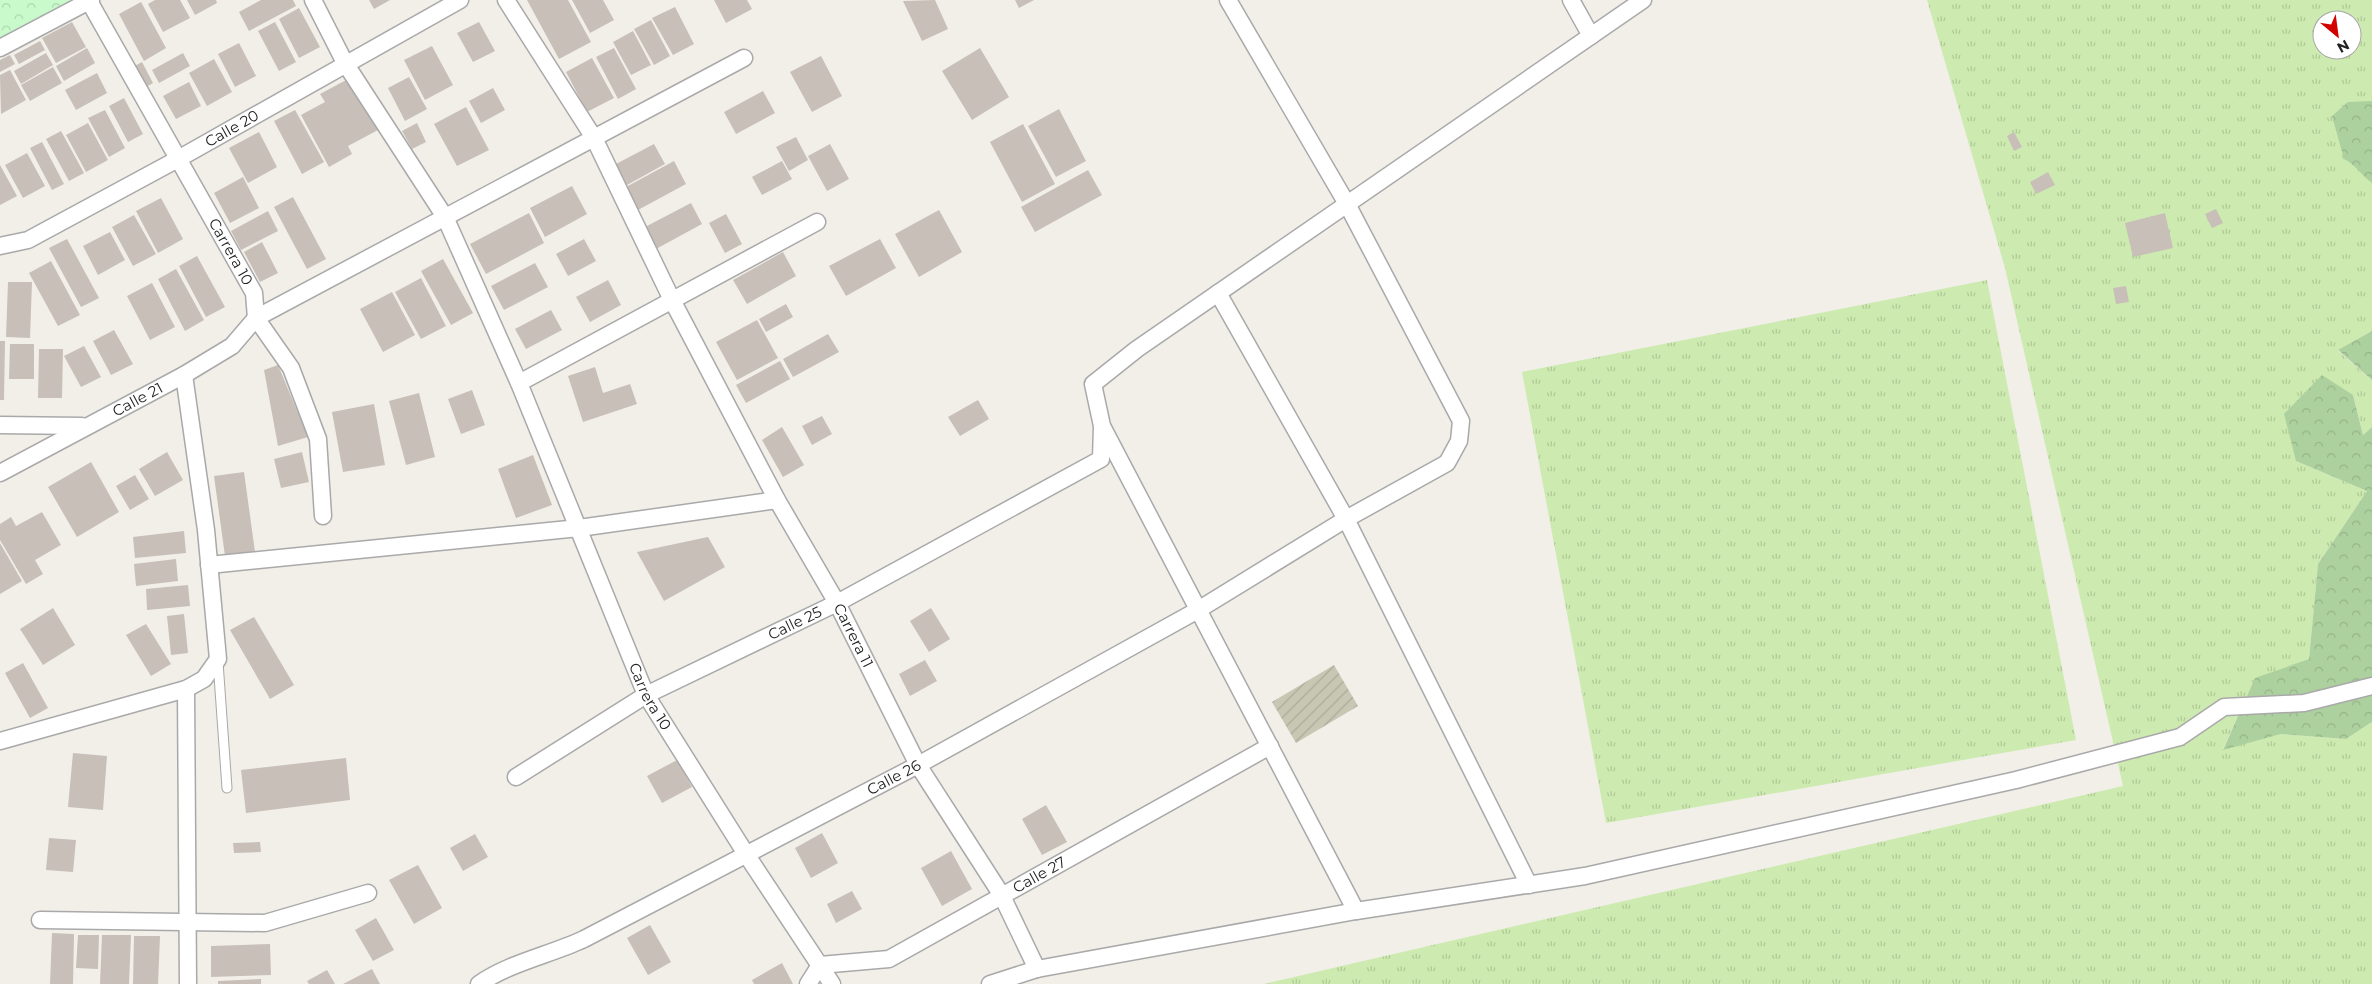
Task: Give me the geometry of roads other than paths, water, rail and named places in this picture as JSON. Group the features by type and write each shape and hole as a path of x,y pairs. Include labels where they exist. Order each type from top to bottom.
{"street":[{"name":"Carrera 10","path":"313,0 346,63 445,217 520,383 646,695 746,854 832,984"},
{"name":"Calle 20","path":"0,246 28,240 178,159 460,0"},
{"name":"Carrera 11","path":"506,0 594,138 672,300 777,500 837,603 918,765 1001,894 1037,969"},
{"name":"Calle 26","path":"479,984 488,978 534,958 564,949 918,765 1198,610 1346,519 1446,463 1459,441 1462,421 1347,204 1228,0"},
{"path":"1572,0 1591,36"},
{"path":"1356,911 1102,426 1093,384 1137,349 1643,0"},
{"name":"Carrera 10","path":"90,1 254,293 256,318"},
{"path":"0,48 90,1"},
{"path":"323,516 318,439 291,368 256,318 744,58"},
{"path":"520,383 817,222"},
{"path":"1218,293 1346,519 1529,885"},
{"name":"Calle 21","path":"0,425 84,426 184,374 232,346 256,318"},
{"path":"0,741 186,689 204,679 218,659 210,565 184,374"},
{"path":"0,473 84,426"},
{"name":"Calle 25","path":"516,777 646,695 837,603 1102,458 1102,426"},
{"path":"210,565 579,528 777,500"},
{"path":"990,984 1037,969 1356,911 1586,876 2016,780 2180,737 2224,707 2304,703 2372,686"},
{"path":"186,689 188,984"},
{"name":"Calle 27","path":"820,965 890,959 1001,894 1270,746"},
{"path":"40,920 265,923 368,893"},
{"path":"808,984 820,965"}],"lane":[{"path":"218,659 227,788"}]}
